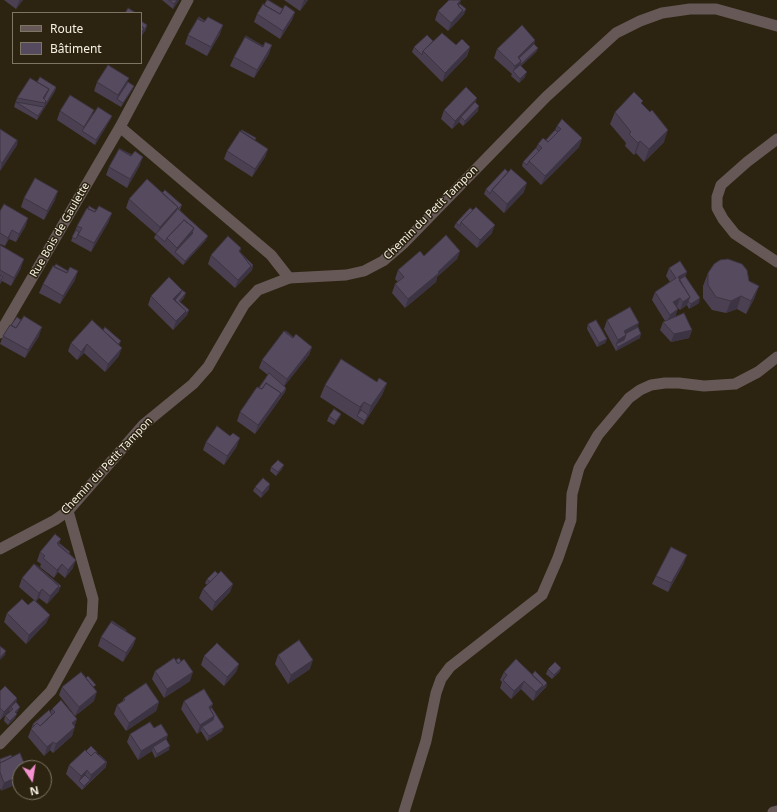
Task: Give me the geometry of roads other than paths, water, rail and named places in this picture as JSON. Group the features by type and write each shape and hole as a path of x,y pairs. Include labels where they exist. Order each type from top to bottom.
{"street":[{"name":"Rue Bois de Gaulette","path":"0,333 120,126 188,0"},
{"name":"Chemin du Petit Tampon","path":"0,549 55,520 68,510 143,424 193,384 208,367 244,305 258,290 289,278 346,275 364,271 383,261 404,243 546,97 616,33 640,20 662,13 690,9 716,9 777,26"},
{"path":"120,126 271,255 289,278"},
{"path":"777,139 747,162 721,185 717,197 717,208 723,219 736,234 777,262"},
{"path":"404,812 426,741 436,693 441,679 450,667 542,595 558,558 571,520 572,494 579,468 598,435 629,398 640,390 665,383 704,386 735,384 758,372 777,357"},
{"path":"0,744 51,691 92,618 94,599 68,510"}]}
